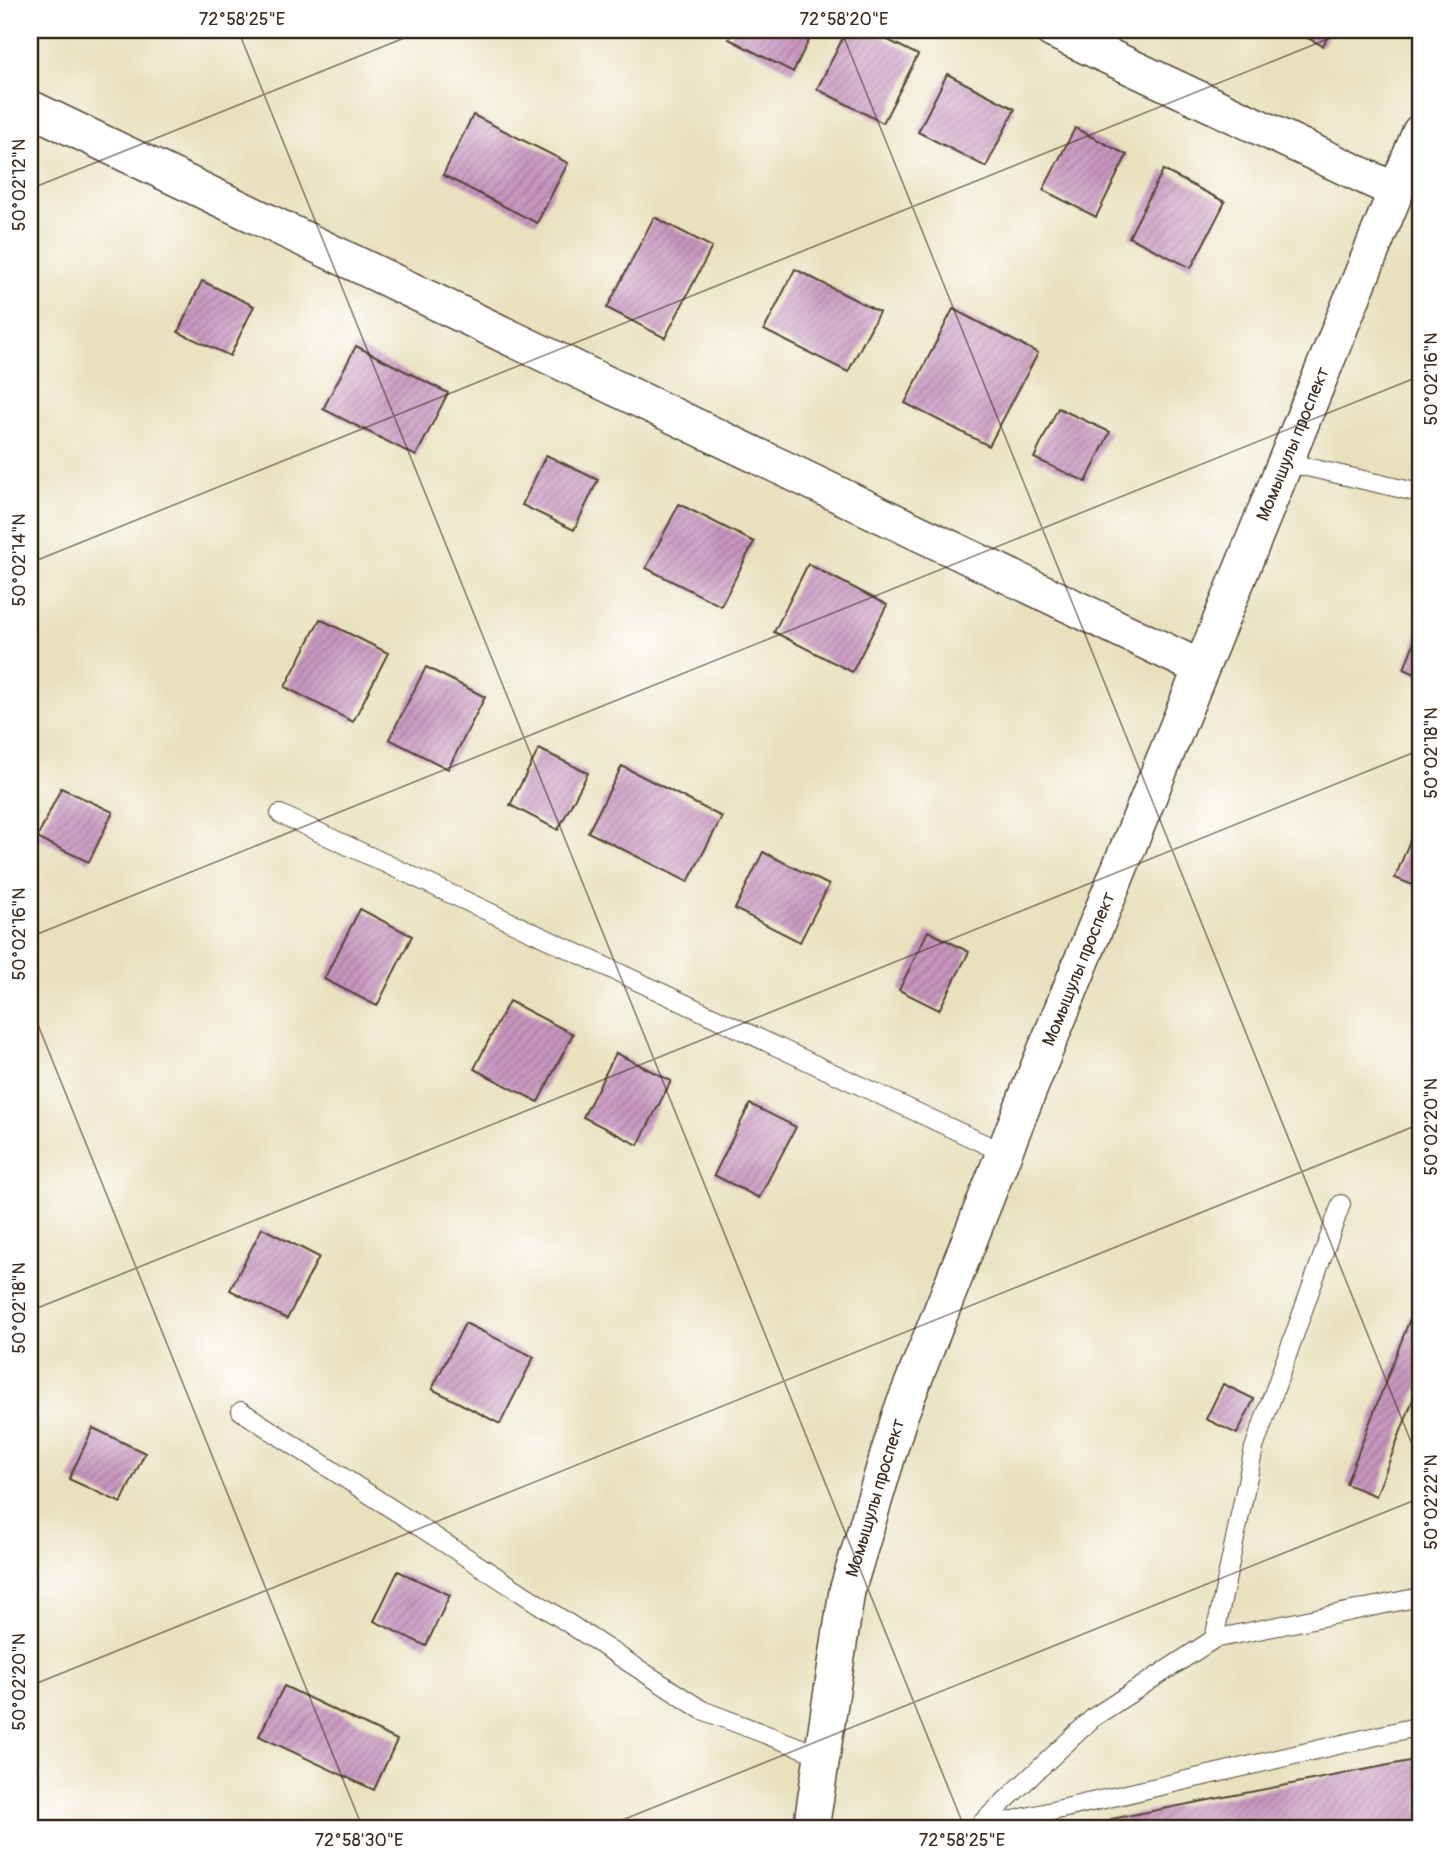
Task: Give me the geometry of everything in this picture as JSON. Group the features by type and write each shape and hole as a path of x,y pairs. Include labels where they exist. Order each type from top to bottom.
{"street":[{"path":"1052,30 1396,191"},
{"path":"30,108 1201,668"},
{"name":"Момышулы проспект","path":"811,1829 850,1578 900,1415 1420,132"}],"lane":[{"path":"1285,462 1420,493"},
{"path":"280,814 1004,1153"},
{"path":"1214,1639 1254,1448 1341,1204"},
{"path":"242,1411 702,1710 821,1756"},
{"path":"975,1829 1094,1717 1214,1639 1420,1597"},
{"path":"975,1829 1420,1726"}],"building":[{"path":"734,30 814,30 793,72 729,39"},
{"path":"847,30 868,30 918,55 883,123 817,89"},
{"path":"1292,30 1331,30 1323,46"},
{"path":"947,74 1015,109 986,167 918,132"},
{"path":"473,115 568,163 537,223 443,175"},
{"path":"1075,128 1127,155 1096,217 1043,190"},
{"path":"1163,170 1225,202 1191,268 1129,237"},
{"path":"654,217 712,247 665,338 607,308"},
{"path":"795,269 879,312 848,372 764,330"},
{"path":"202,281 254,306 230,356 178,332"},
{"path":"953,309 1038,353 989,446 905,403"},
{"path":"356,346 448,393 416,456 323,409"},
{"path":"1058,408 1110,432 1086,482 1034,458"},
{"path":"546,455 598,480 574,530 522,505"},
{"path":"679,504 754,542 721,606 646,568"},
{"path":"808,564 887,605 852,672 774,632"},
{"path":"320,619 388,653 353,722 285,687"},
{"path":"1420,627 1420,676 1404,669"},
{"path":"426,667 485,697 448,769 389,739"},
{"path":"539,749 588,773 558,830 510,805"},
{"path":"622,766 722,817 688,882 588,832"},
{"path":"61,788 113,812 89,862 37,838"},
{"path":"1420,815 1420,888 1395,878"},
{"path":"763,852 829,885 800,942 735,909"},
{"path":"360,909 412,936 377,1006 324,979"},
{"path":"928,931 969,952 939,1010 899,990"},
{"path":"509,1001 573,1034 538,1102 474,1069"},
{"path":"616,1053 671,1081 638,1145 583,1117"},
{"path":"750,1104 796,1127 759,1198 714,1175"},
{"path":"262,1228 319,1257 287,1319 230,1290"},
{"path":"1420,1293 1420,1381 1376,1496 1346,1484"},
{"path":"465,1323 534,1357 500,1424 432,1389"},
{"path":"1223,1384 1254,1399 1237,1434 1206,1419"},
{"path":"93,1428 145,1453 121,1503 69,1479"},
{"path":"398,1571 450,1595 426,1646 374,1621"},
{"path":"284,1686 397,1740 374,1790 259,1736"},
{"path":"1420,1759 1420,1829 1113,1829 1111,1819"}]}
